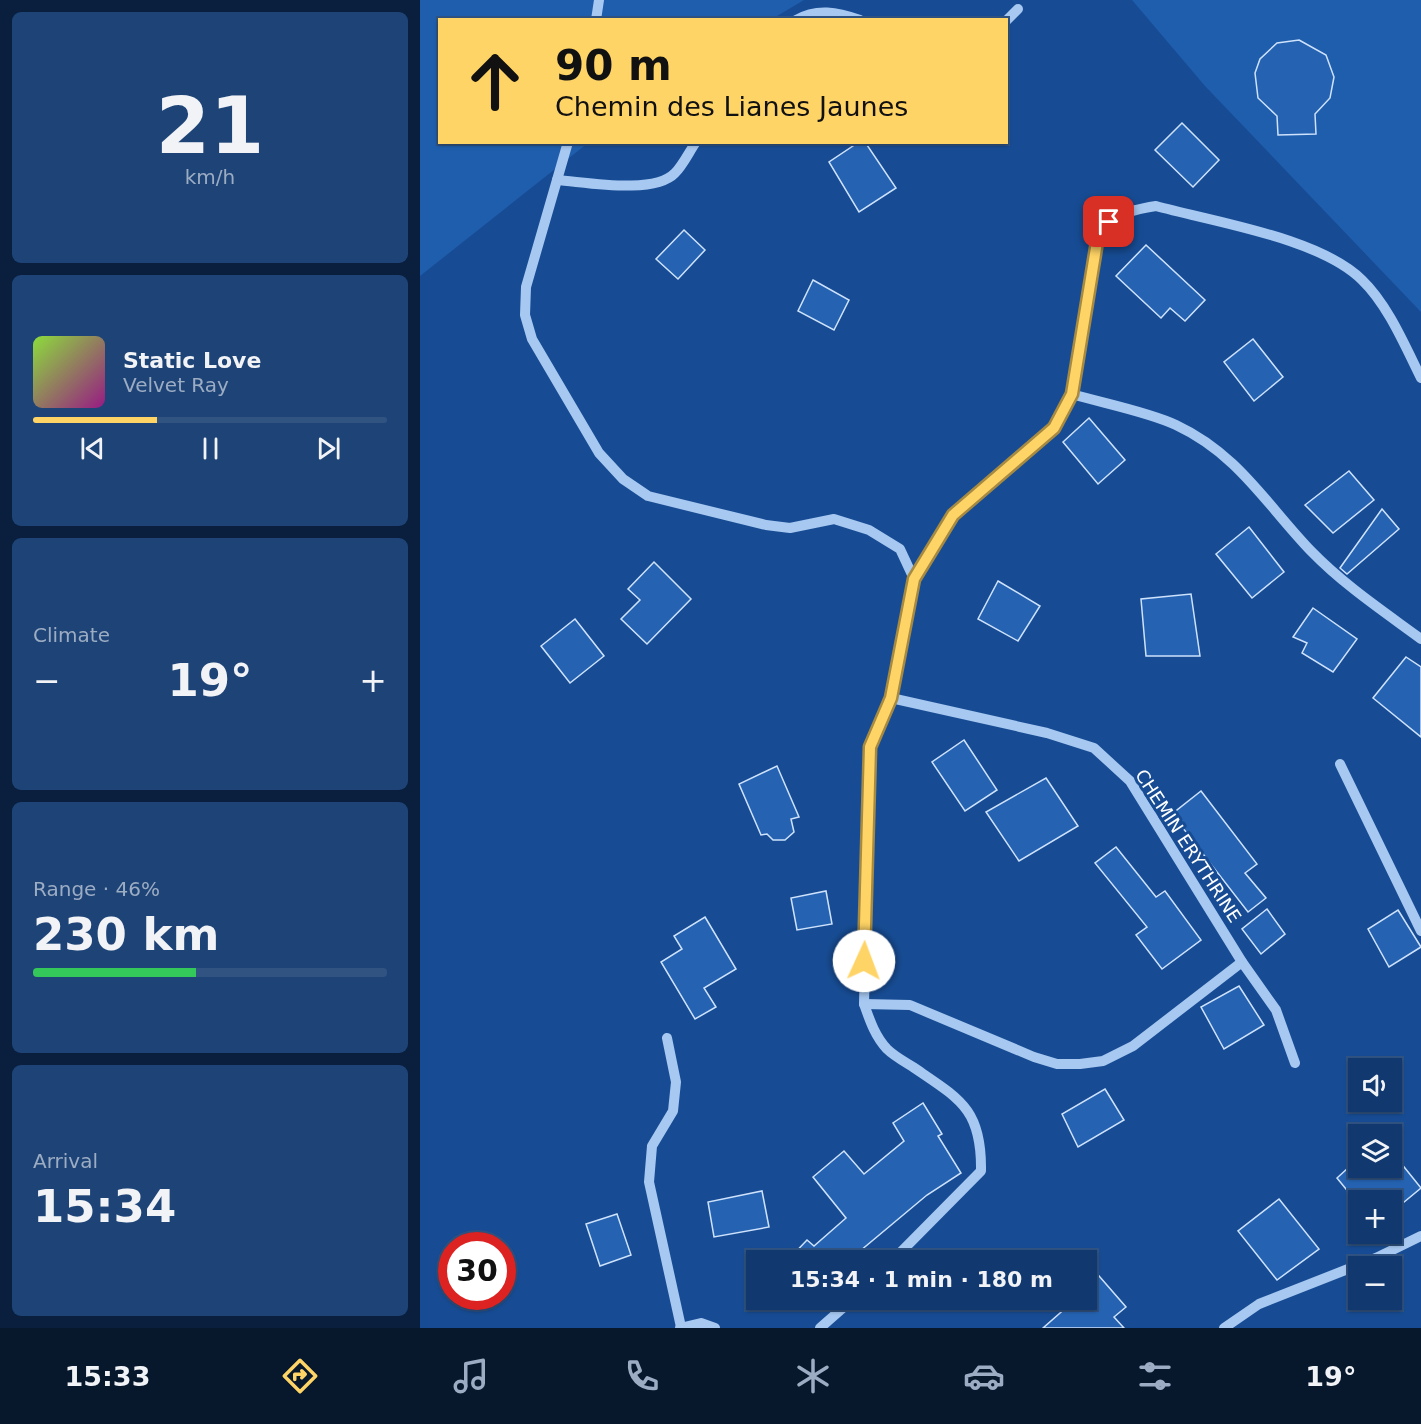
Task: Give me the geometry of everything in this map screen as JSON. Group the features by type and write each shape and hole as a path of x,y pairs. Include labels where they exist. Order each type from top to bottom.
{"street":[{"path":"596,18 599,0"},
{"path":"1008,19 1018,9"},
{"path":"800,18 810,12 839,13 854,18"},
{"path":"567,144 526,287 525,315 532,339 599,453 623,479 648,496 766,525 790,528 834,519 869,530 900,549 914,579"},
{"path":"557,180 640,185 662,183 675,174 695,144"},
{"path":"903,1250 981,1171 981,1147 975,1121 960,1099 888,1050 873,1030 864,1004 870,747 891,698 914,579 953,515 1054,428 1072,394 1097,242 1109,222 1133,210 1156,207 1314,248 1362,279 1396,328 1421,378"},
{"path":"1072,394 1175,424 1217,449 1246,474 1304,544 1342,580 1421,639"},
{"name":"CHEMIN ERYTHRINE","path":"891,698 1047,733 1094,748 1130,781 1242,962 1276,1010 1296,1063"},
{"path":"1340,764 1421,931"},
{"path":"864,1004 910,1005 1034,1057 1057,1064 1080,1064 1103,1061 1133,1046 1242,962"},
{"path":"667,1038 676,1082 673,1111 652,1146 649,1182 680,1328 701,1323 715,1328"},
{"path":"1224,1328 1259,1304 1376,1258 1421,1236"},
{"path":"820,1328 840,1310"}],"shaded area":[{"path":"420,0 804,0 774,18 438,18 438,144 587,144 420,276"},
{"path":"1132,0 1421,0 1421,312 1205,86"}],"building":[{"path":"1299,40 1326,55 1334,77 1330,98 1315,114 1316,134 1278,135 1277,116 1258,98 1255,73 1260,59 1277,43"},
{"path":"1182,123 1219,160 1193,187 1155,150"},
{"path":"856,144 866,144 896,188 859,212 829,162"},
{"path":"684,230 705,250 678,279 656,259"},
{"path":"1146,245 1205,300 1185,321 1170,308 1161,318 1116,276"},
{"path":"813,280 849,300 834,330 798,311"},
{"path":"1253,339 1283,377 1254,401 1224,362"},
{"path":"1089,418 1125,460 1098,484 1063,442"},
{"path":"1349,471 1374,500 1333,533 1305,505"},
{"path":"1382,509 1399,529 1347,574 1340,568"},
{"path":"1249,527 1284,572 1252,598 1216,554"},
{"path":"654,562 691,599 647,644 621,619 640,600 628,589"},
{"path":"998,581 1040,606 1018,641 978,619"},
{"path":"1191,594 1200,656 1146,656 1141,599"},
{"path":"1313,608 1357,639 1333,672 1302,653 1307,643 1293,637"},
{"path":"575,619 604,656 570,683 541,646"},
{"path":"1406,657 1421,667 1421,737 1373,698"},
{"path":"964,740 997,790 965,811 932,762"},
{"path":"777,766 799,817 791,819 794,832 785,840 773,840 767,834 761,835 739,784"},
{"path":"1046,778 1078,826 1019,861 986,812"},
{"path":"1201,791 1257,864 1245,873 1266,898 1248,912 1172,814"},
{"path":"1116,847 1156,897 1165,891 1201,940 1162,969 1136,935 1147,927 1095,863"},
{"path":"826,891 832,924 797,930 791,898"},
{"path":"1267,909 1285,934 1261,954 1242,929"},
{"path":"1398,910 1421,947 1389,967 1368,929"},
{"path":"705,917 736,969 704,988 716,1007 695,1019 661,962 682,949 674,936"},
{"path":"1239,986 1264,1025 1224,1049 1201,1007"},
{"path":"1105,1089 1124,1120 1078,1147 1062,1114"},
{"path":"923,1103 942,1134 938,1136 961,1173 927,1195 861,1250 798,1250 807,1240 814,1246 846,1218 813,1177 844,1151 864,1174 904,1141 893,1123"},
{"path":"1402,1164 1421,1188 1402,1204 1402,1190 1348,1192 1337,1178 1348,1168 1348,1178 1402,1178"},
{"path":"762,1191 769,1227 714,1237 708,1202"},
{"path":"1279,1199 1319,1249 1277,1280 1238,1231"},
{"path":"617,1214 631,1255 600,1266 586,1224"},
{"path":"1097,1274 1126,1307 1114,1317 1124,1328 1043,1328 1063,1310 1097,1310"}],"route":[{"path":"864,961 870,747 891,698 914,579 953,515 1054,428 1072,394 1076,357 1097,242 1109,222"}]}
